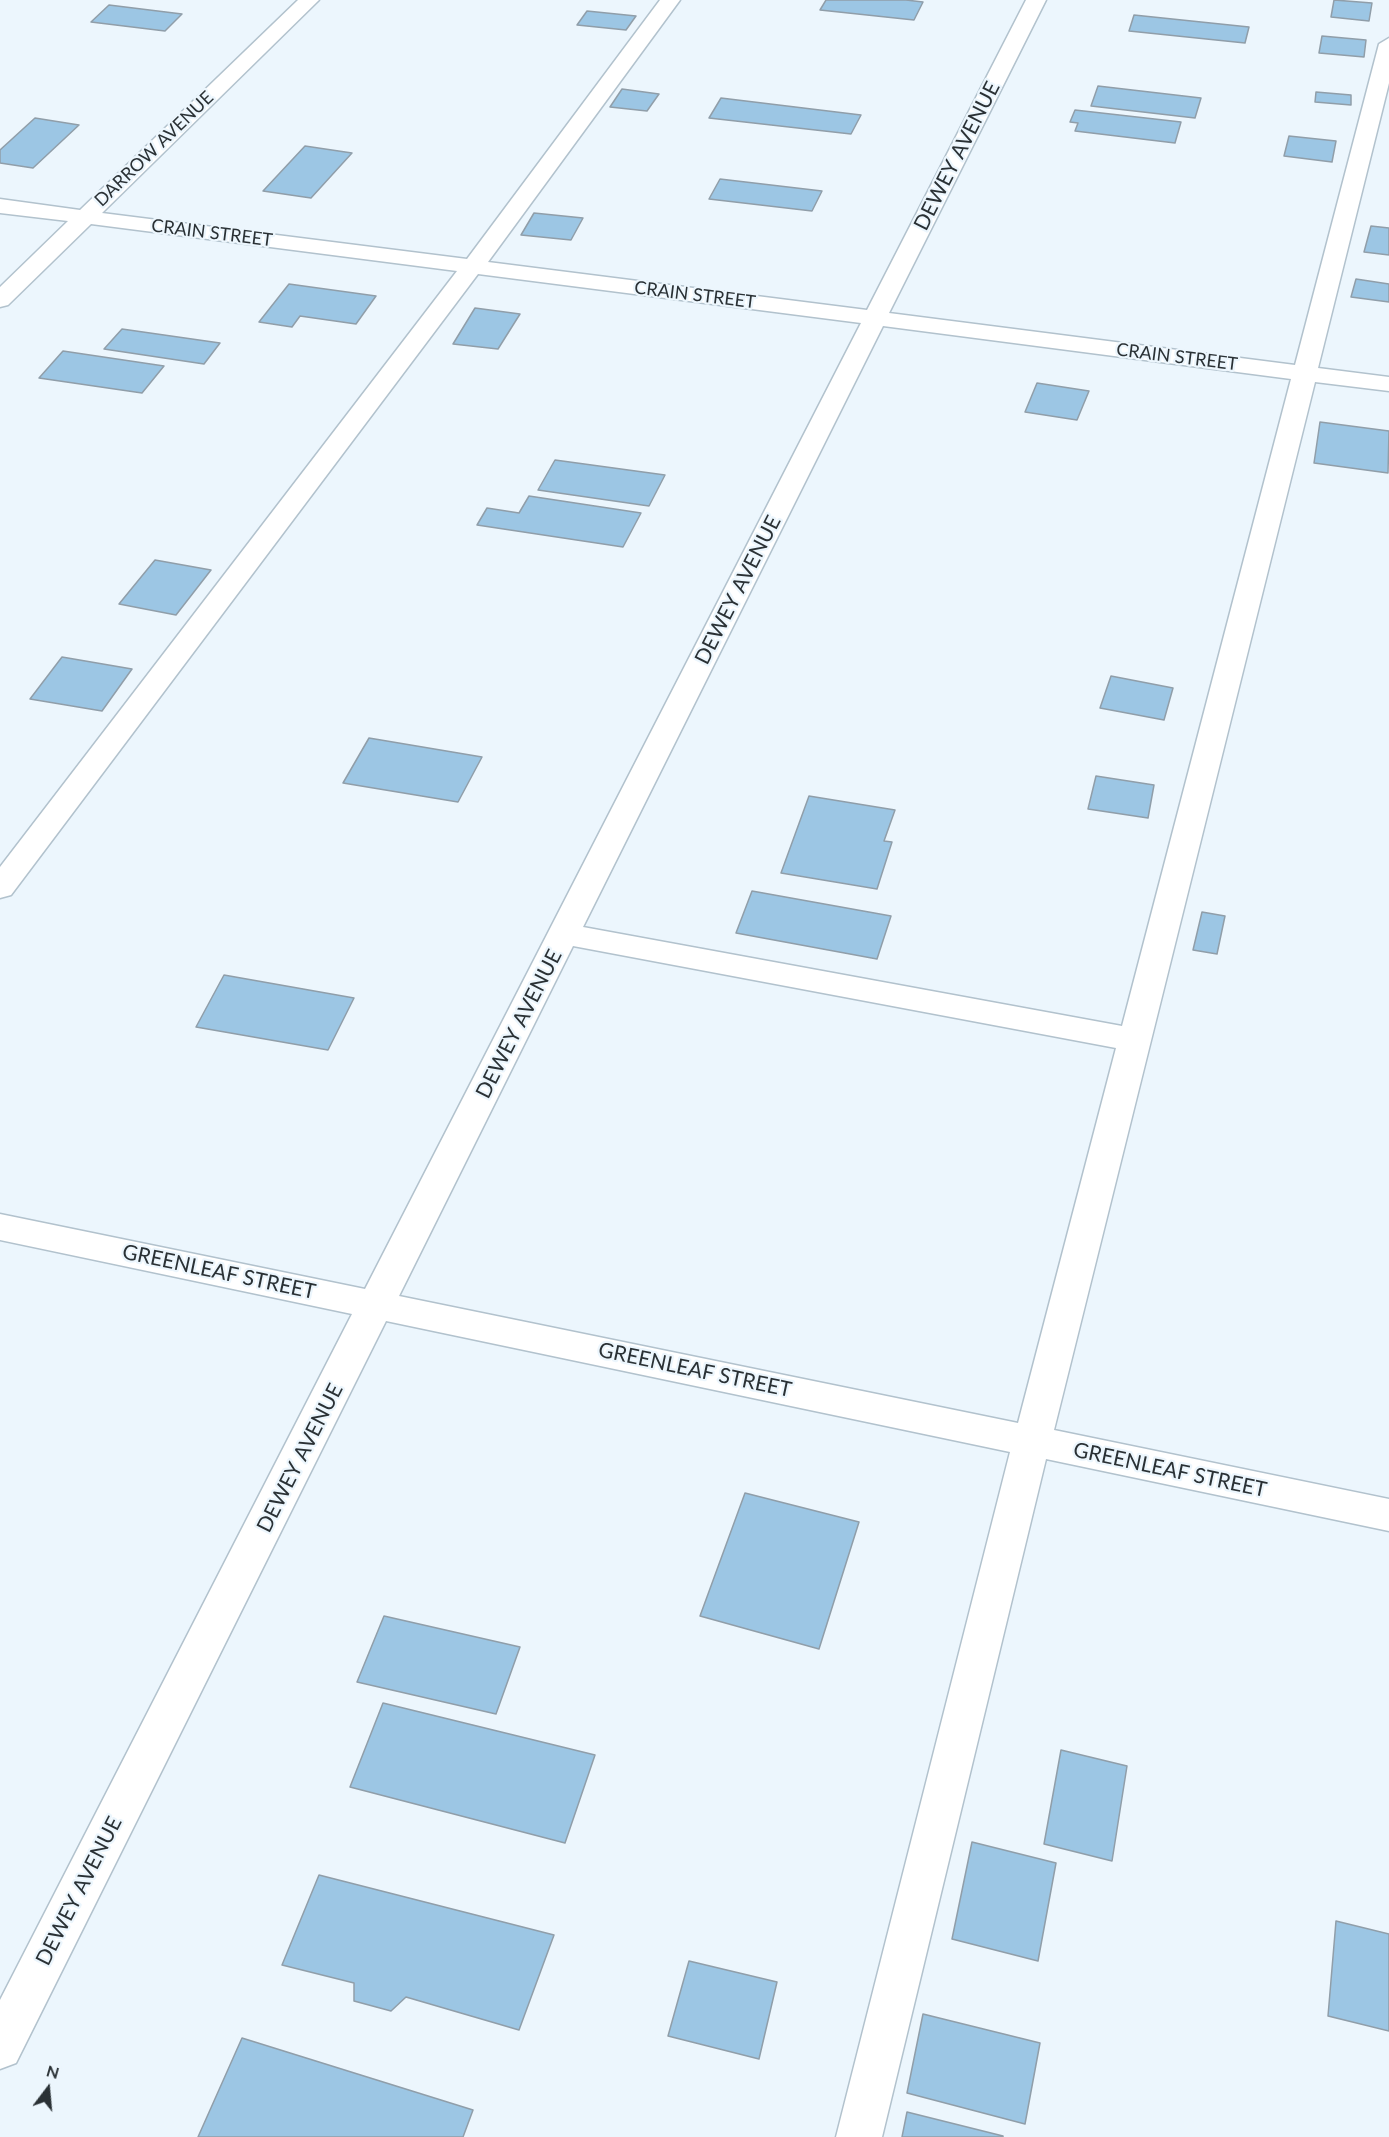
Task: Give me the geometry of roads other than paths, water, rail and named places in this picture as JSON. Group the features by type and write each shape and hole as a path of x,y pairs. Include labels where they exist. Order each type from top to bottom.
{"street":[{"name":"DARROW AVENUE","path":"0,300 309,0"},
{"path":"0,888 473,266 670,0"},
{"name":"DEWEY AVENUE","path":"0,2047 1036,0"},
{"path":"859,2137 1032,1441 1389,44"},
{"name":"CRAIN STREET","path":"0,206 1389,384"},
{"path":"565,934 1135,1040"},
{"name":"GREENLEAF STREET","path":"0,1227 1389,1515"}]}
